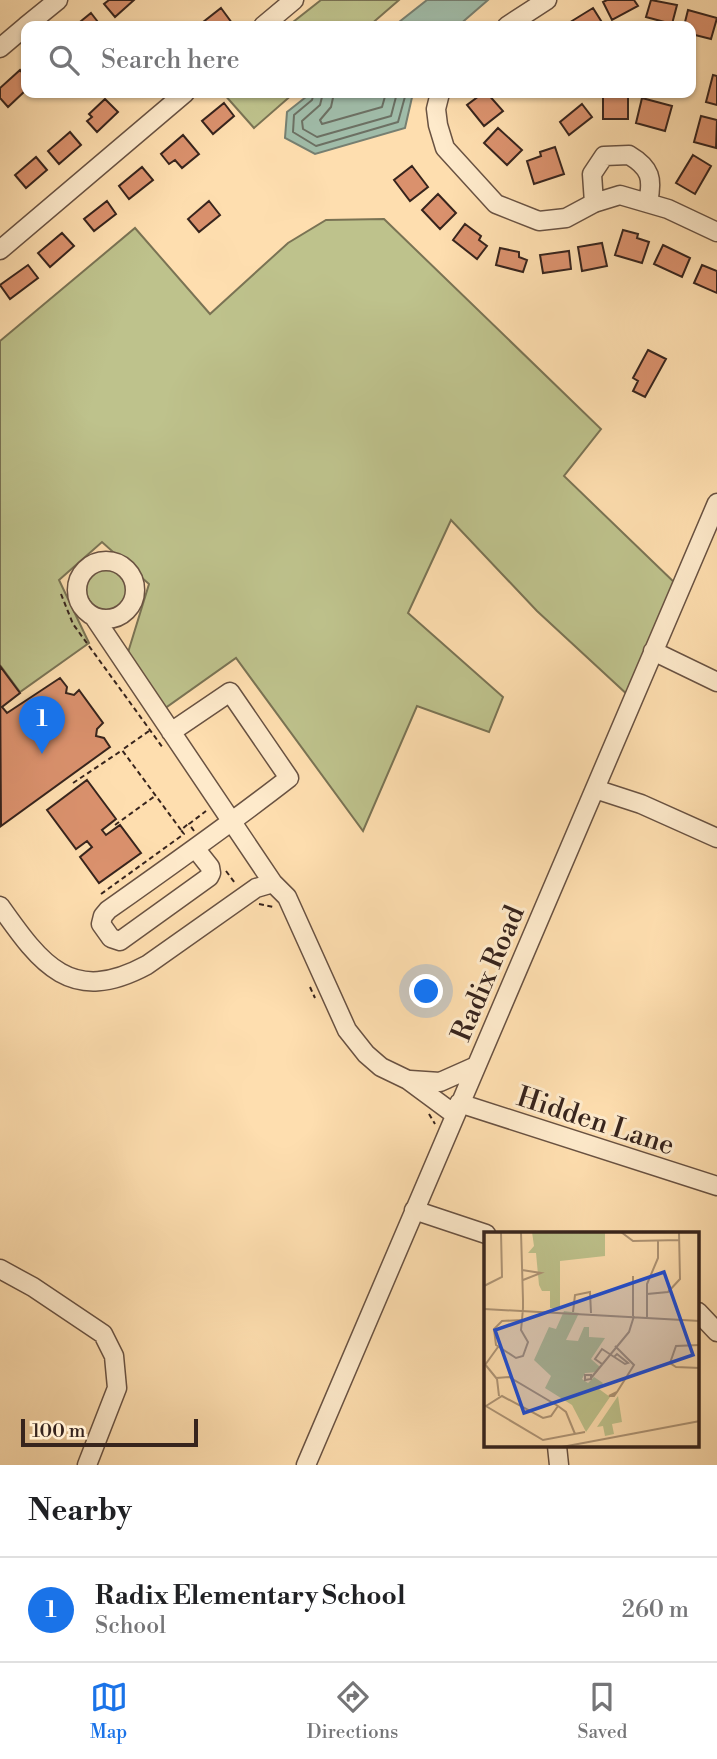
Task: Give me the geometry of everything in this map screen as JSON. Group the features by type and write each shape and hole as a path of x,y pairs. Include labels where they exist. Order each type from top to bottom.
{"street":[{"path":"32,21 58,0"},
{"path":"269,21 294,0"},
{"path":"515,21 547,0"},
{"path":"0,48 21,30"},
{"path":"0,250 179,98"},
{"path":"439,98 436,109 445,148 496,204 538,221 566,218 608,197 620,195 648,202 717,232"},
{"path":"594,203 592,174 604,156 629,155 645,168 652,183 648,202"},
{"name":"Radix Road","path":"306,1465 717,503"},
{"name":"Hidden Lane","path":"94,617 273,883 287,897 347,1030 366,1054 381,1067 457,1109 717,1186"},
{"path":"653,651 717,682"},
{"path":"171,732 230,692 289,778 232,822 197,843 103,916 101,925 111,938 120,941 209,877 210,867 197,843"},
{"path":"595,789 641,804 717,838"},
{"path":"0,906 27,945 51,968 76,979 104,981 131,974 147,965 256,888 273,883"},
{"path":"408,1080 440,1082 476,1066"},
{"path":"414,1210 484,1233"},
{"path":"0,1269 33,1287 103,1334 114,1356 117,1388 87,1465"},
{"path":"700,1314 717,1332"}],"path":[{"path":"61,594 74,624 164,750"},
{"path":"73,783 150,730"},
{"path":"102,894 184,834 122,750"},
{"path":"115,825 155,796"},
{"path":"181,830 208,810"},
{"path":"189,824 197,843"}],"green space":[{"path":"321,0 399,0 375,21 294,21"},
{"path":"227,98 288,98 254,128"},
{"path":"384,219 601,429 564,476 677,585 630,697 537,611 451,520 408,613 503,697 489,732 417,706 363,831 236,658 154,716 122,672 149,584 102,542 59,580 89,643 20,692 0,665 0,341 135,228 210,314 288,243 326,220"},
{"path":"107,568 122,574 128,589 122,604 107,610 92,604 86,589 92,574"}],"water":[{"path":"427,0 488,0 464,21 400,21"},
{"path":"305,98 412,98 405,128 315,154 285,138 287,112"}],"building":[{"path":"109,0 134,0 115,17 104,4"},
{"path":"634,0 638,6 612,20 603,2"},
{"path":"651,0 677,5 673,21 646,17"},
{"path":"221,8 231,21 204,21"},
{"path":"593,8 601,21 572,21"},
{"path":"688,10 717,18 711,39 696,35 696,21 685,21"},
{"path":"91,13 97,21 81,21"},
{"path":"21,71 21,95 8,107 0,98 0,88"},
{"path":"713,75 717,76 717,105 706,102"},
{"path":"476,98 491,98 503,111 484,126 467,105"},
{"path":"603,98 628,98 628,119 603,119"},
{"path":"642,98 672,106 665,131 636,123"},
{"path":"105,99 118,112 97,132 87,121 92,117 89,114"},
{"path":"224,103 234,116 213,134 202,121"},
{"path":"582,104 592,117 569,135 560,122"},
{"path":"701,116 717,120 716,148 694,142"},
{"path":"498,128 522,150 507,165 484,143"},
{"path":"70,132 81,145 59,164 48,151"},
{"path":"183,135 199,154 182,168 175,160 169,164 161,154"},
{"path":"555,147 564,174 534,184 527,161 541,156 540,152"},
{"path":"693,155 711,166 695,194 676,183"},
{"path":"36,157 47,170 26,188 15,175"},
{"path":"412,166 428,187 410,201 394,180"},
{"path":"142,167 153,180 129,199 119,186"},
{"path":"438,194 456,213 440,229 422,210"},
{"path":"107,201 116,214 94,231 84,219"},
{"path":"209,201 220,215 199,232 188,219"},
{"path":"465,224 481,236 479,240 487,246 477,259 453,240"},
{"path":"623,230 638,234 637,238 649,242 642,263 615,255"},
{"path":"62,233 74,246 50,267 38,253"},
{"path":"602,243 607,266 582,271 578,247"},
{"path":"663,245 690,258 682,277 654,264"},
{"path":"500,248 519,252 519,257 527,260 523,272 496,265"},
{"path":"569,251 571,269 543,273 540,255"},
{"path":"28,265 38,278 10,299 0,285"},
{"path":"702,265 717,271 717,293 694,283"},
{"path":"648,350 666,359 645,397 633,391 638,381 633,378"},
{"path":"0,666 20,693 2,707 7,713 60,678 67,687 66,693 74,695 79,690 103,723 97,729 96,736 104,738 110,747 1,826"},
{"path":"87,780 116,819 102,830 106,835 120,825 141,853 99,883 80,857 92,847 87,841 76,849 47,810"}],"place":[{"name":"Radix Elementary School","path":"42,754"}]}
